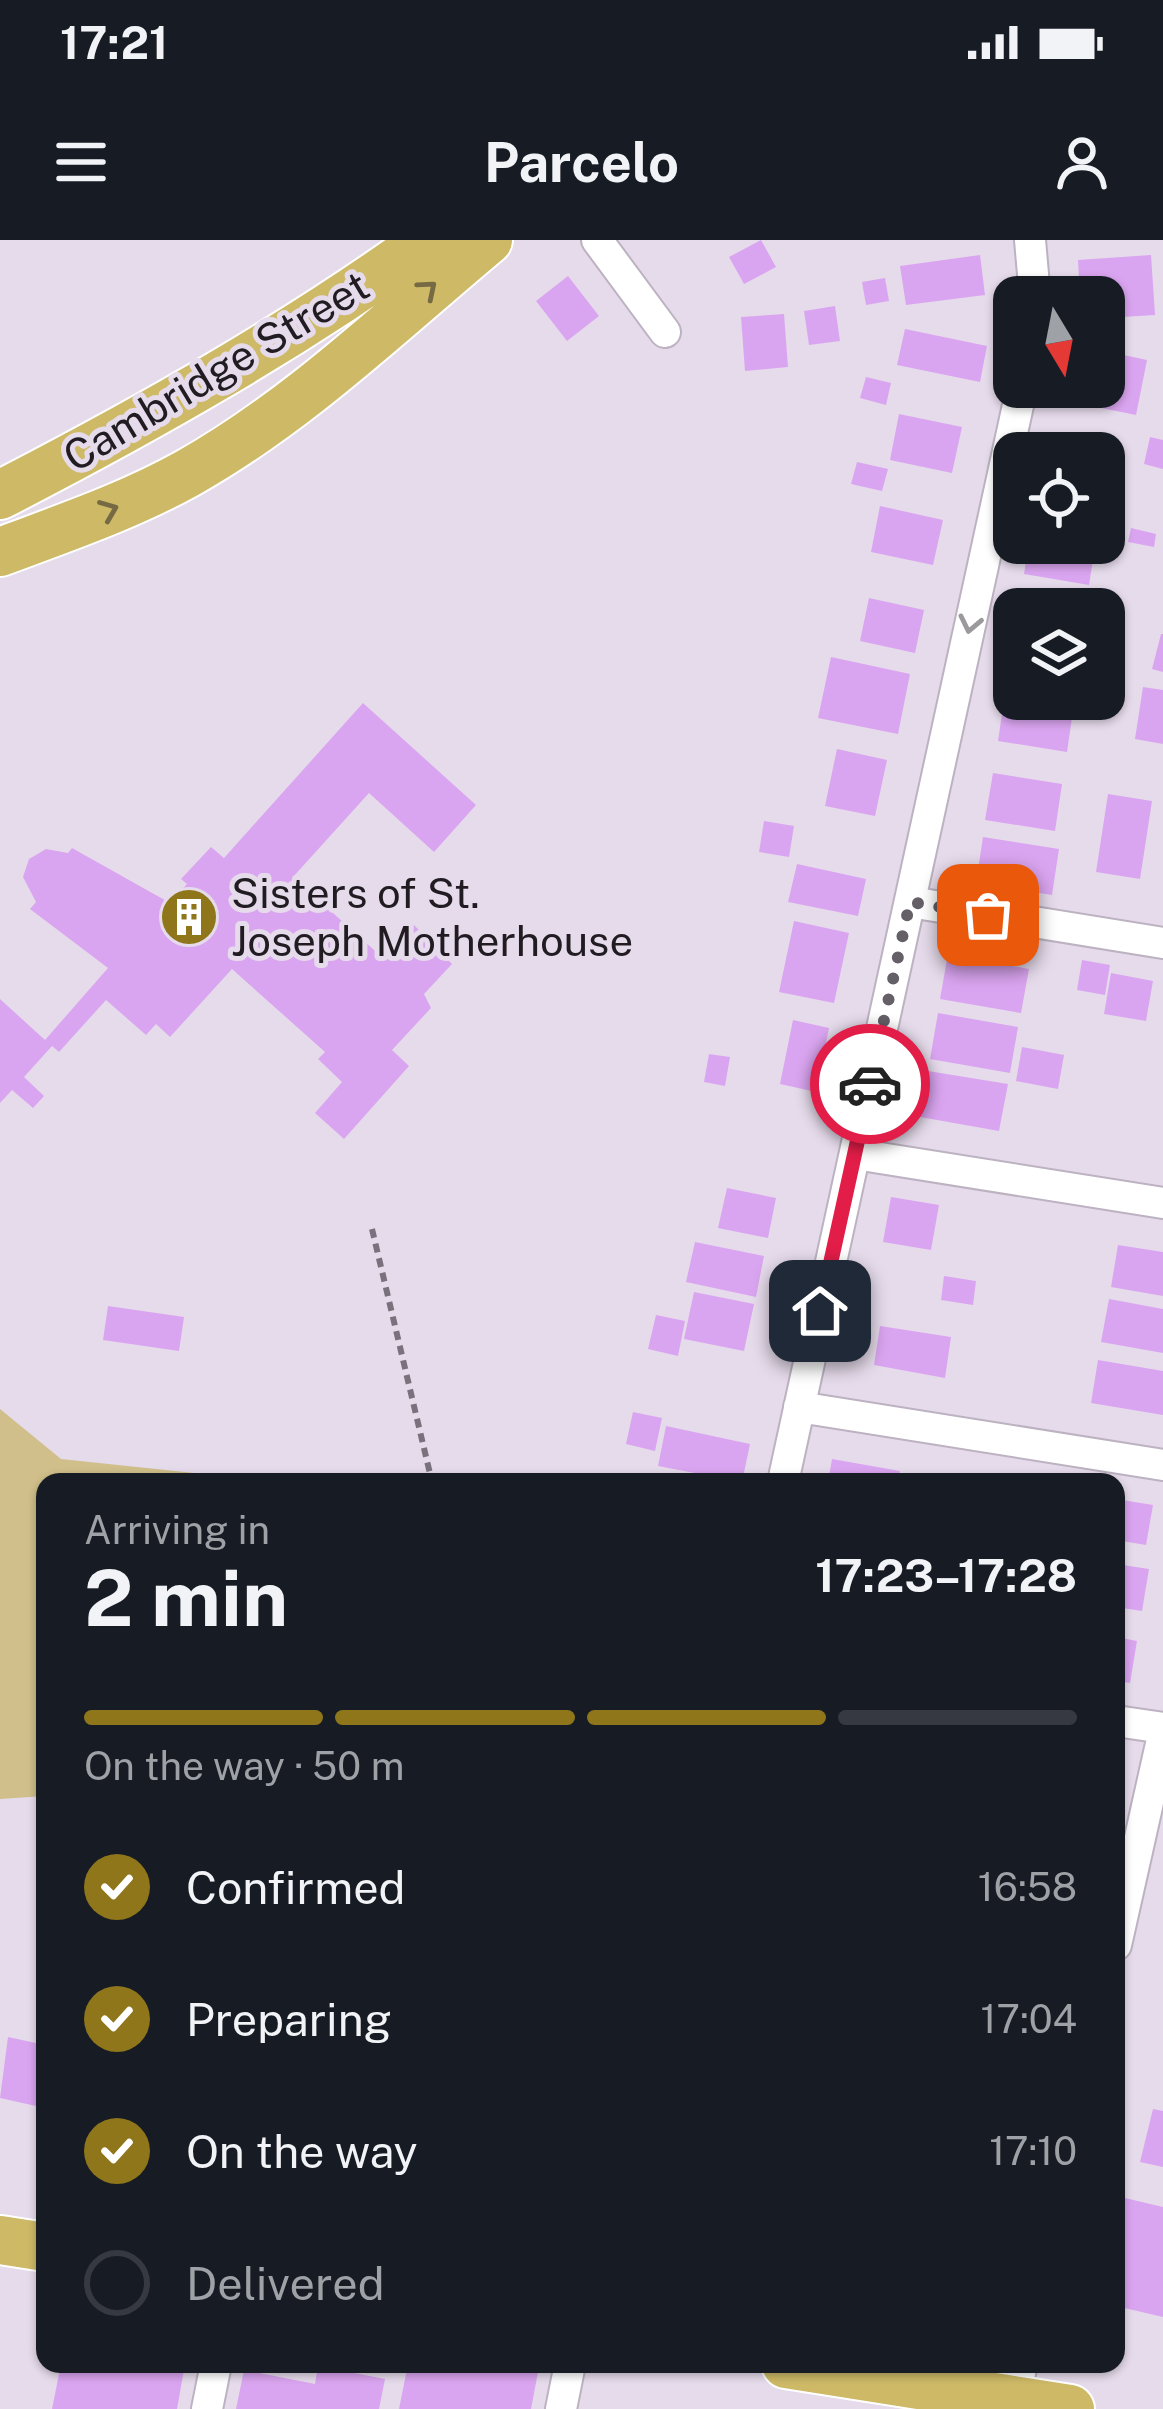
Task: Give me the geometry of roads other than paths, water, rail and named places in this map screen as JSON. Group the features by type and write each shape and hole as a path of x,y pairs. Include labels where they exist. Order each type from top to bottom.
{"main road":[{"name":"Cambridge Street","path":"0,495 257,356 427,240"},
{"name":"Cambridge Street","path":"0,552 188,473 266,423 488,240"},
{"path":"0,2240 36,2246"},
{"path":"902,2373 1018,2382 1070,2409"}],"street":[{"path":"597,240 665,332"},
{"path":"1030,240 1033,276"},
{"path":"785,1473 1017,408"},
{"path":"910,902 1163,943"},
{"path":"855,1154 1163,1203"},
{"path":"799,1407 1163,1465"},
{"path":"1125,1723 1163,1732 1125,1904"},
{"path":"208,2409 214,2373"},
{"path":"562,2409 568,2373"}],"place":[{"name":"Sisters of St. Joseph Motherhouse","path":"189,917"}]}
